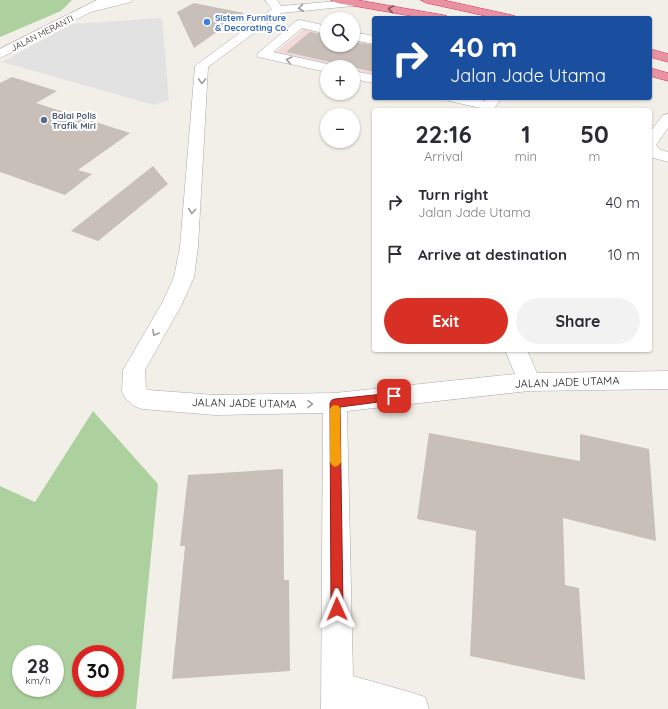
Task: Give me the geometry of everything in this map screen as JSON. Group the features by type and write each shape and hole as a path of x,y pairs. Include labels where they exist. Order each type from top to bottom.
{"highway":[{"path":"337,0 432,16"},
{"path":"426,0 502,16"},
{"path":"652,54 668,58"},
{"path":"652,73 668,77"}],"street":[{"name":"JALAN MERANTI","path":"0,54 106,0"},
{"name":"JALAN MERANTI","path":"83,12 127,0"},
{"path":"271,0 278,10 353,3"},
{"name":"JALAN JADE UTAMA","path":"278,10 247,43 202,66 189,247 184,277 172,304 134,370 134,392 142,399 215,405 335,403 528,382 668,380"},
{"path":"263,54 300,24 320,28"},
{"path":"360,37 372,40"},
{"path":"247,43 278,42"},
{"path":"247,43 263,54 320,66"},
{"path":"360,76 372,79"},
{"path":"463,100 489,106 493,100"},
{"path":"652,139 668,118"},
{"path":"652,150 655,153 668,157"},
{"path":"517,352 528,382"},
{"path":"335,403 337,698 413,709"}],"shaded area":[{"path":"162,18 169,100 154,105 2,62 72,24"},
{"path":"306,27 320,30 320,52 360,52 360,39 372,42 372,76 360,73 360,60 320,60 320,64 275,53"}],"green space":[{"path":"0,0 72,0 61,11 0,37"},
{"path":"93,411 158,484 136,709 0,709 0,486 35,502"}],"building":[{"name":"Sistem Furniture & Decorating Co.","path":"194,3 244,13 194,48 177,12"},
{"path":"310,32 320,34 320,52 360,52 360,43 372,45 372,72 360,69 360,60 321,60 286,52"},
{"path":"12,77 57,91 36,103 130,133 78,170 92,174 65,195 0,172 0,83"},
{"path":"153,166 168,184 98,241 71,231"},
{"path":"429,433 580,461 580,434 649,449 656,541 563,518 565,585 579,588 585,680 470,656 476,531 417,519"},
{"path":"283,469 284,580 289,580 290,671 172,679 185,546 180,546 188,475"}],"slow traffic":[{"path":"335,409 335,462"}],"place":[{"name":"Sistem Furniture & Decorating Co.","path":"207,22"},
{"name":"Balai Polis Trafik Miri","path":"44,120"}],"route":[{"path":"337,609 335,403 394,396"}]}
